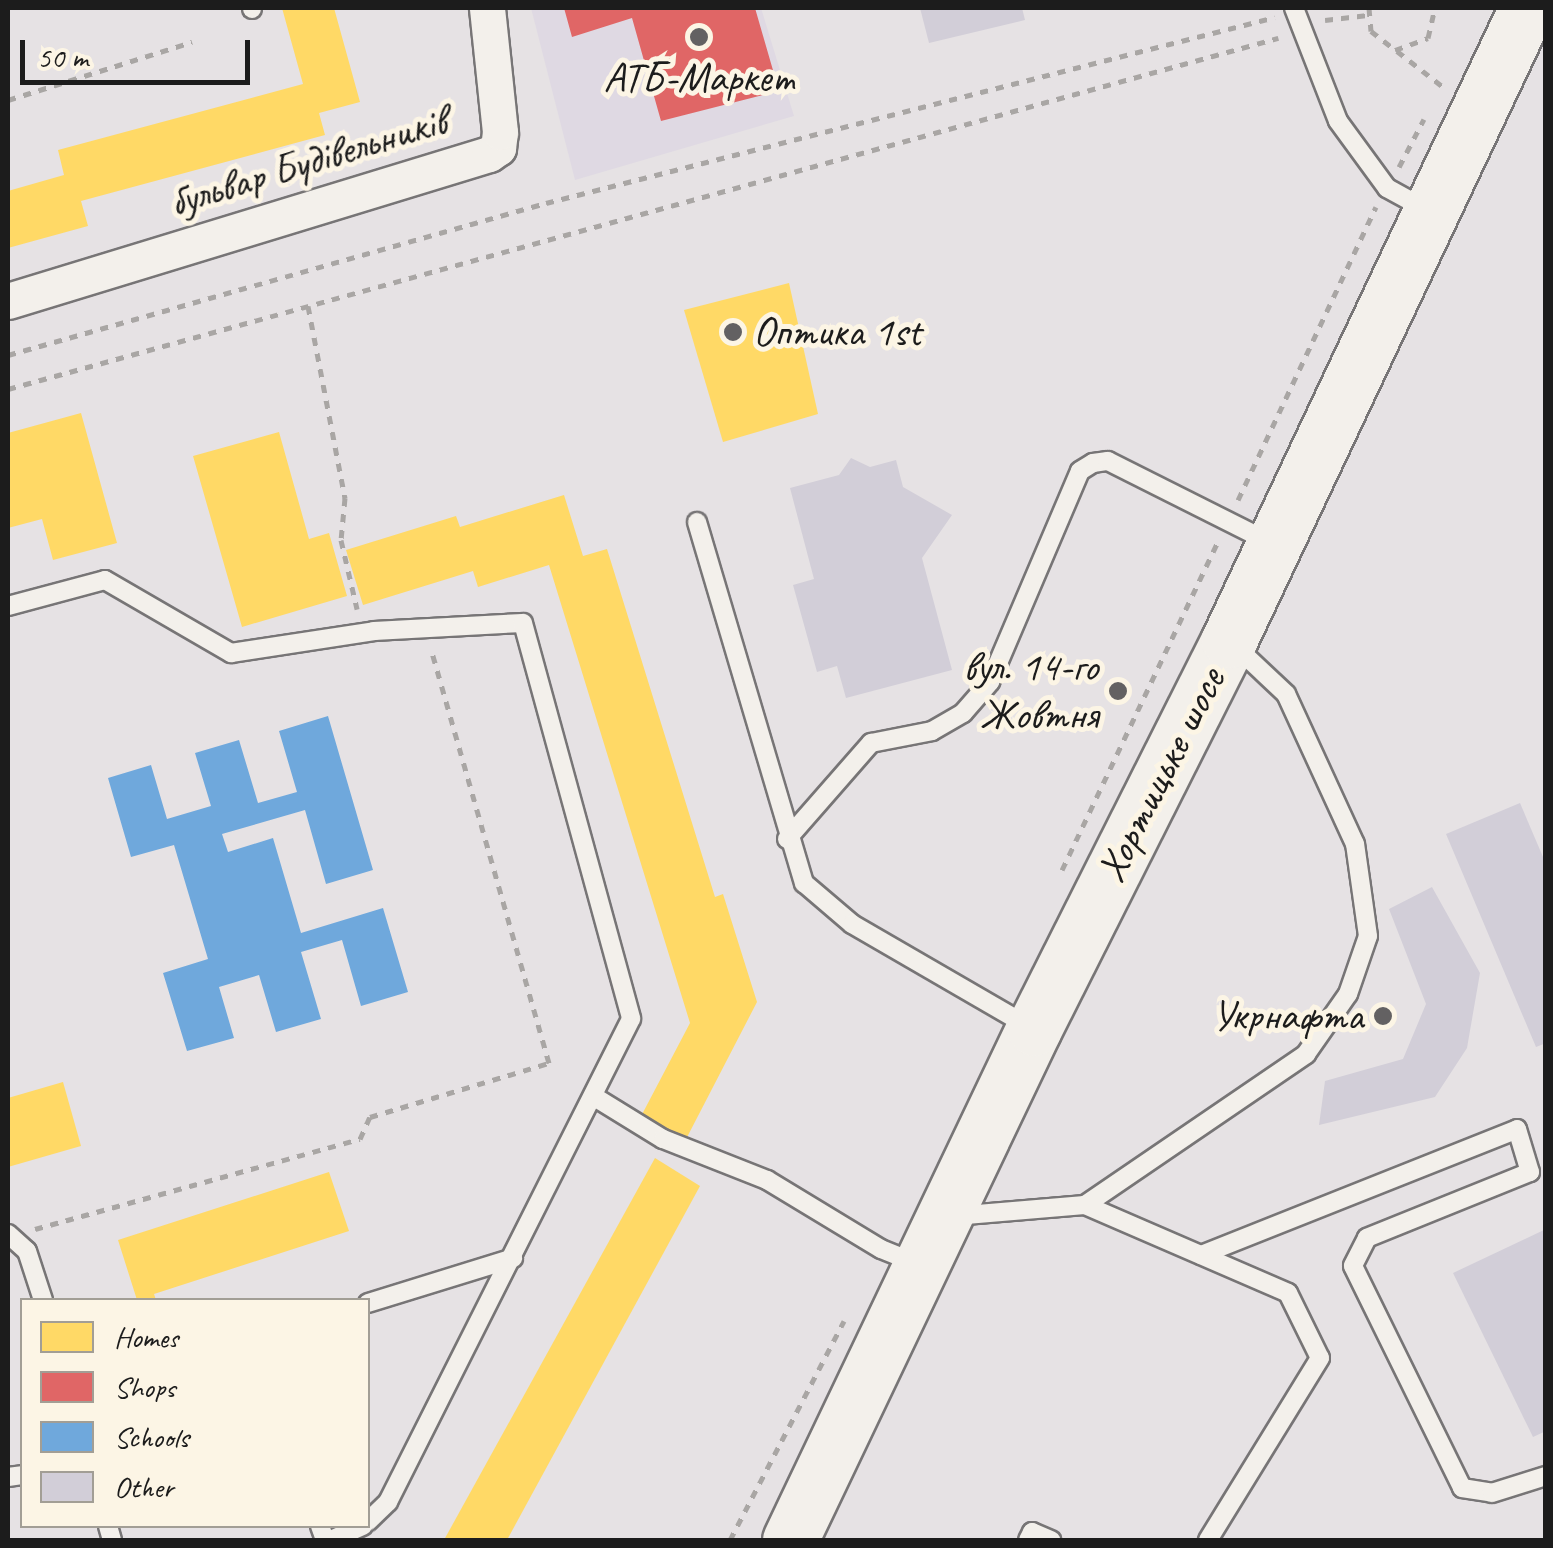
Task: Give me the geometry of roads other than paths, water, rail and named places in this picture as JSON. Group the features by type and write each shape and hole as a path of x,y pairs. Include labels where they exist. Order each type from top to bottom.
{"main road":[{"name":"Хортицьке шосе","path":"790,1540 1034,1028 1229,640 1251,533 1410,200 1527,8"}],"street":[{"name":"бульвар Будівельників","path":"8,301 490,154 498,148 500,132 486,8"}],"lane":[{"path":"1294,8 1338,121 1410,200"},
{"path":"787,839 862,749 932,731 963,713 990,682 1080,471 1108,461 1251,533"},
{"path":"697,522 787,839 804,884 832,910 1034,1028"},
{"path":"8,606 105,580 231,652 374,631 523,623 631,1020 388,1502 370,1519"},
{"path":"593,1096 663,1138 767,1180 881,1249 933,1241 1085,1205 1306,1054 1348,994 1368,936 1355,844 1286,694 1229,640"},
{"path":"1201,1255 1518,1128 1530,1172 1367,1238 1353,1266 1462,1488 1492,1492 1546,1476"},
{"path":"1085,1205 1288,1293 1320,1358 1208,1540"},
{"path":"10,1234 27,1251 42,1298"},
{"path":"370,1303 513,1258"},
{"path":"328,1540 356,1528"},
{"path":"1028,1540 1032,1532 1051,1540"}],"place":[{"name":"АТБ-Маркет","path":"699,37"},
{"name":"Оптика 1st","path":"733,332"},
{"name":"вул. 14-го Жовтня","path":"1118,691"},
{"name":"Укрнафта","path":"1383,1016"}]}
